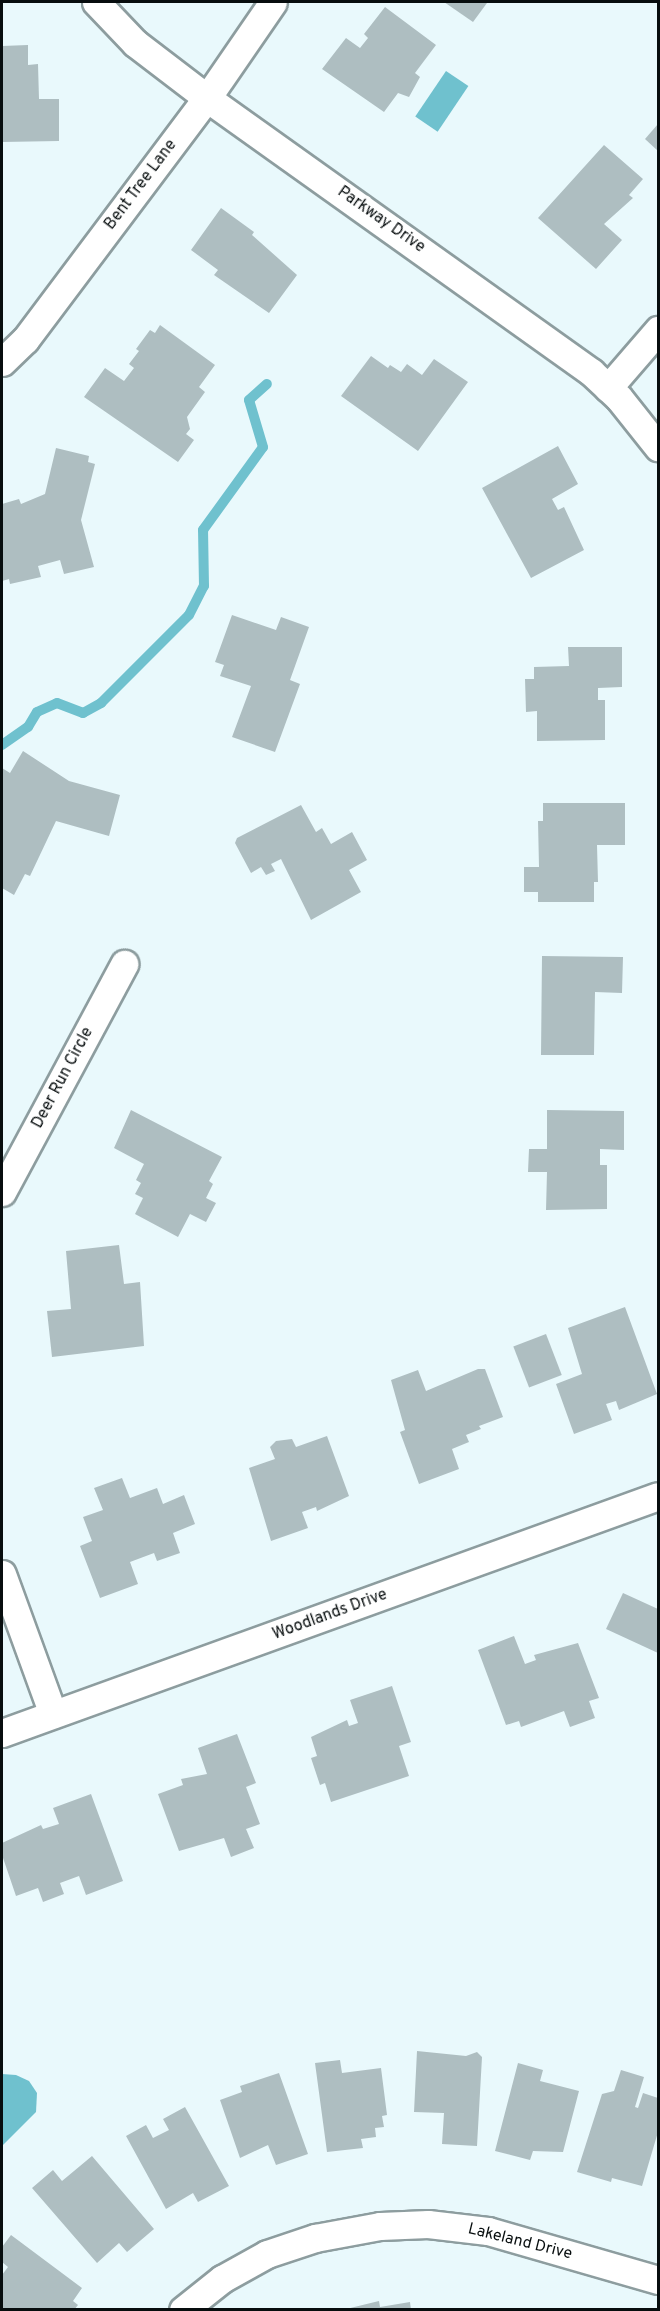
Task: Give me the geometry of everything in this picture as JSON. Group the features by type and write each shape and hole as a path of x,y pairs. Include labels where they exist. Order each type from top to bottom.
{"street":[{"name":"Parkway Drive","path":"96,2 135,43 207,98 396,231 608,388 658,447"},
{"name":"Bent Tree Lane","path":"2,362 25,340 207,98 273,2"},
{"path":"608,388 658,330"},
{"name":"Deer Run Circle","path":"2,1192 124,964"},
{"name":"Woodlands Drive","path":"2,1733 658,1496"},
{"path":"2,1574 53,1714"},
{"name":"Lakeland Drive","path":"183,2310 222,2278 267,2254 315,2238 380,2226 428,2224 488,2231 658,2280"}],"water":[{"path":"446,71 468,86 438,132 415,117"},
{"path":"2,2074 16,2075 29,2081 37,2093 36,2112 2,2146"}],"building":[{"path":"444,2 484,2 487,3 473,22"},
{"path":"385,7 436,45 415,73 420,77 409,97 398,93 384,112 322,69 346,38 360,48 368,38 364,34"},
{"path":"28,45 28,65 38,64 39,99 59,99 59,141 2,142 2,46"},
{"path":"658,124 658,151 645,139"},
{"path":"604,145 643,179 629,195 633,198 604,224 622,240 596,269 538,218"},
{"path":"221,208 254,232 252,235 297,275 269,313 214,275 218,270 191,250"},
{"path":"160,325 215,365 199,387 205,392 187,417 190,429 186,434 194,440 178,462 84,397 105,368 124,381 134,368 129,364 139,351 136,349 150,330 155,333"},
{"path":"371,356 388,368 390,365 401,372 407,364 422,375 434,359 468,382 418,451 341,396"},
{"path":"558,446 578,484 552,499 558,510 564,507 584,550 531,578 482,488"},
{"path":"56,448 89,456 88,462 95,464 81,520 94,567 64,574 60,560 38,566 41,577 10,584 9,579 2,581 2,504 19,499 21,504 45,494"},
{"path":"232,615 276,630 281,617 309,627 290,680 300,684 275,752 232,737 251,686 220,676 224,665 215,662"},
{"path":"568,647 622,647 622,687 598,688 598,700 605,700 605,740 537,741 537,711 526,712 525,679 534,679 534,667 569,666"},
{"path":"23,751 69,781 120,795 109,836 56,821 30,876 25,874 14,895 2,888 2,768 10,773"},
{"path":"543,803 625,803 625,845 597,845 598,882 594,882 594,902 538,902 538,892 524,892 524,867 539,867 538,821 543,821"},
{"path":"301,805 316,832 322,828 331,844 352,832 367,860 349,870 361,892 311,920 281,859 271,864 275,871 266,875 261,867 251,873 235,843 237,838"},
{"path":"542,956 623,957 622,993 595,992 594,1055 541,1055"},
{"path":"131,1110 222,1157 209,1181 213,1184 206,1198 216,1203 206,1222 190,1214 178,1237 135,1214 143,1198 135,1194 141,1183 136,1180 144,1164 114,1148"},
{"path":"547,1110 624,1111 624,1150 600,1149 600,1165 607,1165 607,1209 546,1210 547,1172 528,1172 529,1149 547,1149"},
{"path":"119,1245 124,1284 140,1282 144,1346 52,1357 47,1311 71,1309 66,1251"},
{"path":"625,1307 657,1394 619,1410 616,1401 606,1404 612,1420 574,1434 556,1384 582,1374 568,1328"},
{"path":"546,1334 562,1375 529,1388 513,1347"},
{"path":"478,1369 485,1369 503,1417 479,1426 481,1429 466,1435 469,1442 452,1449 459,1469 419,1484 400,1432 405,1430 391,1380 418,1370 426,1391"},
{"path":"327,1436 349,1496 317,1511 316,1507 302,1512 308,1528 271,1541 249,1468 275,1459 270,1447 276,1441 292,1439 296,1447"},
{"path":"122,1478 130,1498 157,1488 163,1504 184,1495 195,1524 173,1533 180,1553 157,1561 154,1553 130,1562 138,1584 100,1598 80,1546 92,1541 83,1517 103,1510 94,1488"},
{"path":"623,1593 658,1609 658,1653 606,1629"},
{"path":"514,1636 525,1664 536,1660 534,1655 578,1643 599,1698 589,1701 595,1718 570,1727 564,1711 521,1727 519,1721 506,1725 478,1650"},
{"path":"392,1686 411,1742 399,1746 409,1776 331,1802 325,1783 320,1785 311,1758 317,1756 311,1737 347,1720 349,1726 358,1723 350,1700"},
{"path":"237,1734 256,1783 246,1787 260,1824 246,1829 254,1848 231,1857 224,1838 179,1851 158,1794 183,1785 181,1779 207,1774 198,1748"},
{"path":"91,1794 123,1881 86,1895 79,1876 60,1883 64,1894 43,1902 38,1888 16,1896 2,1855 2,1843 41,1825 43,1829 59,1824 53,1808"},
{"path":"417,2051 466,2056 477,2052 482,2057 477,2146 442,2144 444,2113 414,2112"},
{"path":"340,2060 342,2073 381,2068 387,2115 382,2116 384,2127 375,2128 376,2137 361,2139 363,2148 327,2152 315,2063"},
{"path":"518,2063 543,2070 540,2081 579,2091 563,2152 533,2151 530,2160 495,2151"},
{"path":"621,2070 644,2077 635,2107 638,2108 643,2093 658,2098 658,2132 642,2186 612,2178 611,2182 577,2172 602,2094 614,2091"},
{"path":"279,2073 308,2154 276,2165 268,2145 240,2158 220,2100 242,2092 240,2086"},
{"path":"185,2107 229,2186 198,2202 193,2193 166,2209 126,2136 146,2125 153,2138 169,2130 163,2119"},
{"path":"92,2156 154,2229 127,2252 119,2243 97,2263 32,2188 53,2170 62,2181"},
{"path":"11,2235 82,2288 73,2301 78,2305 74,2310 2,2310 2,2275 8,2267 2,2262 2,2247"},
{"path":"379,2301 380,2307 410,2302 411,2310 342,2310"}],"waterway":[{"path":"2,745 28,727 37,712 57,703 83,713 101,703 189,615 204,586 203,530 263,447 249,400 267,384"}]}
